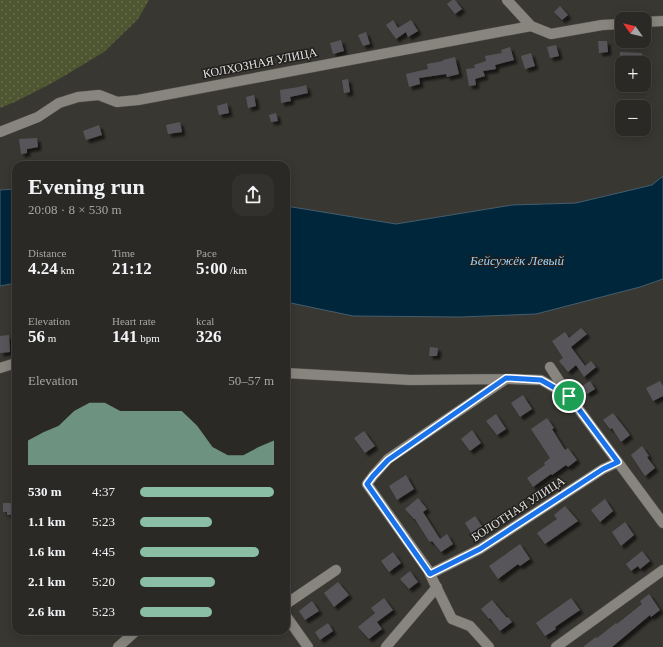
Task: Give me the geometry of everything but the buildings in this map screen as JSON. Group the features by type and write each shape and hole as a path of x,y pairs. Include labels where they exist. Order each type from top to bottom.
{"street":[{"path":"507,0 531,26 551,34 602,25 615,24"},
{"path":"651,22 663,21"},
{"name":"КОЛХОЗНАЯ УЛИЦА","path":"0,132 38,117 59,103 78,97 99,95 117,102 138,100 531,26"},
{"path":"0,368 12,364"},
{"path":"550,367 569,396 663,522"},
{"path":"290,373 410,380 506,378 541,380 569,396"},
{"path":"489,647 470,626 452,619 430,574 367,484 388,460 506,378"},
{"name":"БОЛОТНАЯ УЛИЦА","path":"430,574 480,549 603,469 618,462"},
{"path":"290,601 336,570"},
{"path":"556,647 663,570"},
{"path":"386,647 437,587"},
{"path":"290,622 308,647"},
{"path":"118,647 132,635"}],"green space":[{"path":"0,0 149,0 138,19 104,52 54,82 0,108"}],"water":[{"name":"Бейсужёк Левый","path":"663,176 663,279 640,287 536,314 461,317 353,316 290,303 290,207 396,224 512,205 576,203 652,185"},
{"path":"12,189 12,284 0,286 0,190"}],"route":[{"path":"506,378 541,380 569,396 618,462 603,469 480,549 430,574 367,484 373,476 388,460 506,378"}]}
